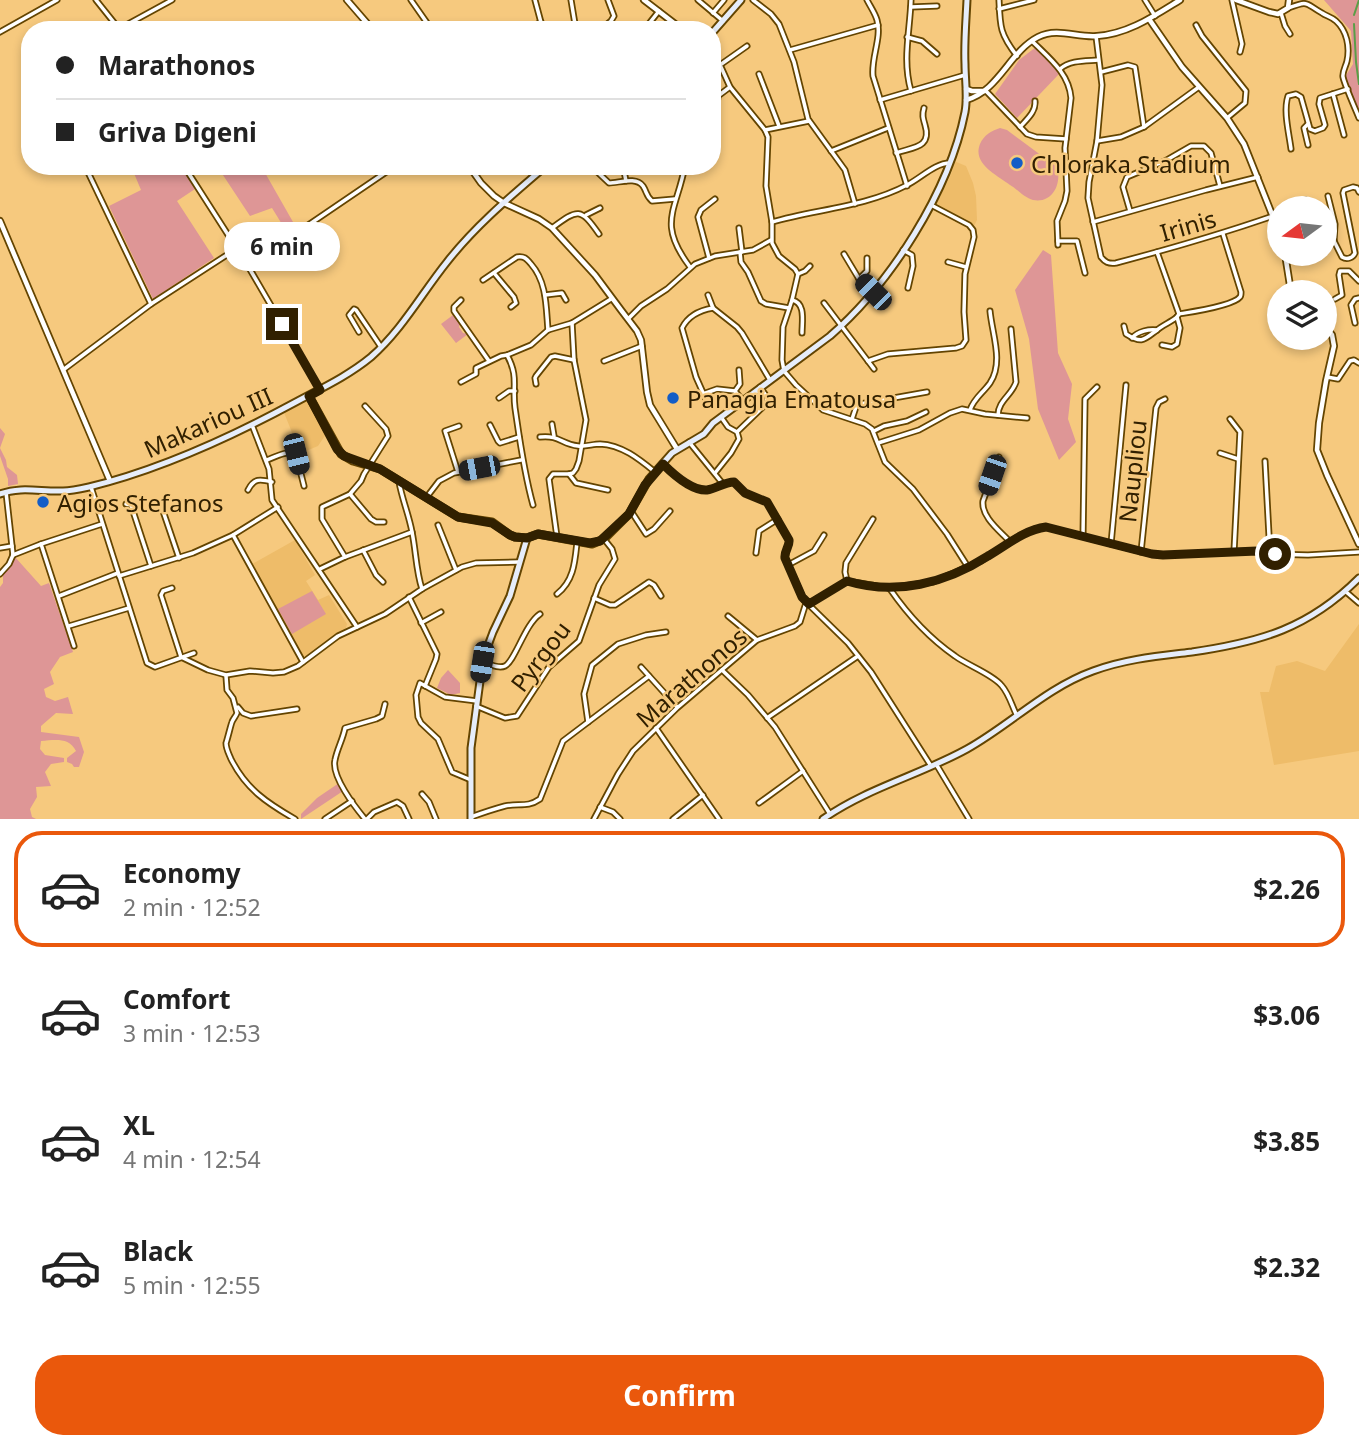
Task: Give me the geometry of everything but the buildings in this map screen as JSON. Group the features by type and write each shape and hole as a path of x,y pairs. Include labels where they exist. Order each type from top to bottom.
{"main road":[{"path":"721,25 741,0"},
{"path":"309,396 341,454 348,459 380,469 458,517 492,523 510,535 527,538 538,534 577,542 595,543 604,539 631,511 645,485 677,449 704,433 721,417 842,326 873,292 903,250 940,189 965,114 967,0"},
{"name":"Makariou III","path":"3,493 19,489 64,491 110,481 164,463 252,425 320,390 370,358 396,331 460,247 536,175"},
{"path":"471,818 471,748 482,662 510,596 527,538"},
{"path":"823,819 867,794 974,745 1064,684 1106,667 1266,637 1305,619 1345,592 1359,578"}],"street":[{"path":"0,32 57,0"},
{"path":"96,0 112,21"},
{"path":"134,21 172,0"},
{"path":"347,0 365,21"},
{"path":"411,0 426,21"},
{"path":"535,0 541,21"},
{"path":"571,0 574,21"},
{"path":"608,0 614,16 611,21"},
{"path":"644,0 672,21"},
{"path":"698,0 724,22"},
{"path":"713,13 724,0"},
{"path":"753,0 774,17 790,50 809,121 846,173 855,204"},
{"path":"867,0 878,24 873,69 907,186"},
{"path":"911,0 906,63 911,91"},
{"path":"999,0 1004,38 1017,56"},
{"path":"999,9 1034,0"},
{"path":"1145,0 1176,59 1227,118 1244,144 1267,200"},
{"path":"966,100 986,91 1032,41 1042,36 1053,33 1096,36 1125,30 1180,0"},
{"path":"1240,52 1242,44 1234,0 1247,2 1273,14 1306,2 1339,24 1347,40 1343,75 1359,118"},
{"path":"1288,8 1289,0"},
{"path":"911,7 937,6"},
{"path":"651,21 659,11"},
{"path":"1281,13 1290,34"},
{"path":"790,50 878,24"},
{"path":"1196,25 1246,91 1245,103 1227,118"},
{"path":"1096,36 1102,85 1097,141 1088,190 1093,222 1258,177"},
{"path":"907,37 919,39 937,54"},
{"path":"1032,41 1067,79 1071,98 1065,158 1067,191 1057,221 1058,243 1076,241 1085,273"},
{"path":"721,64 747,46"},
{"path":"1060,69 1073,62 1098,60"},
{"path":"1101,72 1128,65 1135,67 1144,127"},
{"path":"721,67 730,87 765,130 769,144 766,186 772,222 771,240 779,256 798,274 782,332 784,371 820,407 865,424 874,432 886,462 913,489 968,567"},
{"path":"759,74 779,126"},
{"path":"880,100 965,75"},
{"path":"721,94 730,87"},
{"path":"1097,141 1121,137 1144,127 1199,87"},
{"path":"966,89 972,92 986,91"},
{"path":"1291,149 1286,101 1288,96 1296,94 1301,97 1312,131 1325,125 1319,100 1348,89"},
{"path":"986,91 1031,136 1066,139"},
{"path":"1333,93 1344,135"},
{"path":"1020,127 1034,109 1034,101"},
{"path":"896,153 921,145 926,140 928,135 924,108"},
{"path":"765,130 809,121"},
{"path":"1308,124 1304,128 1308,145"},
{"path":"831,151 888,128"},
{"path":"1130,211 1123,187 1127,177 1165,161 1191,146 1204,146 1211,153 1220,186"},
{"path":"772,222 855,204 907,186 943,163 950,163"},
{"path":"89,175 151,304"},
{"path":"190,175 248,266 320,390"},
{"path":"248,266 382,175"},
{"path":"475,175 504,203 552,228 596,275 639,336 650,405 677,449"},
{"path":"600,175 609,183 636,181 642,184 652,201 675,199"},
{"path":"625,175 626,181"},
{"path":"682,175 670,218 679,251 690,267"},
{"path":"1337,247 1342,257 1347,259 1354,255 1343,193 1353,187 1359,192"},
{"path":"709,258 698,217 701,210 715,199"},
{"path":"868,361 888,354 956,348 964,344 966,267 974,237 971,227 930,205"},
{"path":"552,228 572,215 586,215 600,208"},
{"path":"586,215 599,234"},
{"name":"Irinis","path":"1093,222 1101,257 1110,264 1223,234 1267,218"},
{"path":"0,221 110,481"},
{"path":"739,228 741,262 761,301 789,308"},
{"path":"1124,326 1125,333 1142,340 1178,315 1208,309 1240,297 1241,292 1223,234"},
{"path":"628,319 690,267 709,258 753,250 771,240"},
{"path":"63,370 151,304 236,249"},
{"path":"903,250 912,255 913,266 908,288"},
{"path":"1157,252 1180,328 1177,344 1172,347 1162,345"},
{"path":"844,254 859,279 873,292"},
{"path":"484,279 517,257 523,256 539,274 548,330"},
{"path":"859,279 867,271 867,258"},
{"path":"948,262 966,267"},
{"path":"798,274 810,266"},
{"path":"1337,298 1342,295 1340,271 1349,271 1359,281"},
{"path":"494,272 514,297 516,303 511,307"},
{"path":"544,295 562,293 566,300"},
{"path":"708,295 713,308 740,330 770,380"},
{"path":"1355,323 1351,307 1353,301 1359,298"},
{"path":"461,382 476,374 476,369 489,361 531,345 548,330 572,323 611,299"},
{"path":"461,300 454,307 454,312 489,361"},
{"path":"792,300 799,303 802,312 802,333"},
{"path":"824,303 874,369"},
{"path":"708,404 696,377 682,328 694,315 713,308"},
{"path":"359,332 349,315 354,309 381,347"},
{"path":"970,410 973,401 991,381 996,369 990,311"},
{"path":"557,538 550,475 569,474 576,469 586,419 574,360 572,323"},
{"path":"998,415 999,406 1016,382 1012,329"},
{"path":"1132,338 1135,334 1157,330"},
{"path":"604,361 642,346"},
{"path":"1332,350 1319,423 1317,450 1359,544"},
{"path":"507,355 514,372 514,401 521,460 533,505"},
{"path":"536,384 534,378 551,357 574,360"},
{"path":"1327,377 1338,379 1350,360 1359,363"},
{"path":"735,391 740,384 739,370"},
{"path":"1111,544 1126,385"},
{"path":"737,432 766,404 767,397 760,387"},
{"path":"1083,536 1085,398 1097,387"},
{"path":"703,394 717,389 735,391 743,401"},
{"path":"499,398 509,391 515,391"},
{"path":"852,419 856,407 860,404 927,392"},
{"name":"Naupliou","path":"1141,552 1157,408 1158,402 1165,399"},
{"path":"345,557 322,519 322,507 350,494 361,481 388,434 387,429 365,407"},
{"path":"878,443 919,430 962,409 980,414 1027,418"},
{"path":"874,432 926,412"},
{"path":"715,473 739,437 721,417"},
{"path":"1230,419 1240,432 1234,552"},
{"path":"552,424 554,436"},
{"path":"252,425 267,460 272,482 272,500 357,627"},
{"path":"490,425 500,443 519,437"},
{"path":"457,472 445,431 459,426"},
{"path":"540,437 554,436 580,447 601,444 615,446 639,459 655,472"},
{"path":"689,442 723,484"},
{"path":"267,460 289,452 296,454 304,486"},
{"path":"1220,453 1238,459"},
{"path":"999,457 982,509 1010,542"},
{"path":"426,498 443,478 457,472 521,460"},
{"path":"1265,461 1270,554"},
{"path":"663,464 677,478 699,489 707,490 734,482 745,493 770,505 789,540 784,554 802,597 858,656 969,819"},
{"path":"569,474 576,483 608,490"},
{"path":"247,490 254,481 261,479 272,482"},
{"path":"399,481 422,589"},
{"path":"91,486 147,663 155,667 194,653"},
{"path":"0,574 13,555 3,493"},
{"path":"350,494 374,521 384,522"},
{"path":"126,504 131,505 152,566"},
{"path":"156,506 162,508 178,558"},
{"path":"59,596 193,553 233,535 278,507"},
{"path":"631,511 646,534 670,511"},
{"path":"755,553 760,531 778,519"},
{"path":"873,519 846,563 847,581 889,589 933,582 981,561 1027,532 1046,527 1141,552 1163,555 1257,551 1308,555 1359,552"},
{"path":"13,555 102,524"},
{"path":"438,525 456,570"},
{"path":"319,570 345,557 412,532"},
{"path":"233,535 303,662"},
{"path":"788,565 814,551 824,536"},
{"name":"Pyrgou","path":"476,703 505,718 517,716 546,671 579,641 594,598 615,559 612,549 604,539"},
{"path":"557,594 566,586 574,570 577,542"},
{"path":"41,544 74,646"},
{"path":"0,548 12,546"},
{"path":"363,550 376,575 383,582"},
{"path":"172,588 163,591 161,595 181,657 226,675 250,671 273,673 298,666 331,640 385,614 456,570 476,563 519,562"},
{"name":"Marathonos","path":"594,819 633,751 677,707 757,640 797,624 804,607 847,581"},
{"path":"594,598 615,605 649,582 661,596"},
{"path":"889,589 914,621 943,648 998,682 1017,716"},
{"path":"1345,592 1359,603"},
{"path":"409,597 437,653 423,684 417,689 419,720 438,739 452,772 471,780"},
{"path":"69,626 129,608"},
{"path":"421,623 441,612"},
{"path":"482,662 500,667 508,664 532,621 540,614"},
{"path":"728,616 757,640"},
{"path":"588,722 584,694 592,665 618,644 666,632"},
{"path":"767,718 858,656"},
{"path":"641,667 677,707"},
{"path":"722,670 767,718 830,814"},
{"path":"226,675 227,690 243,713 251,716 297,709"},
{"path":"471,818 509,805 524,806 540,799 563,741 649,676"},
{"path":"423,684 445,697 476,703"},
{"path":"385,704 382,716 345,728 334,765 335,772 366,819 374,812 397,802 403,806 409,819"},
{"path":"237,706 226,741 237,772 261,798 295,819"},
{"path":"656,728 719,819"},
{"path":"759,803 803,771"},
{"path":"422,794 429,802 436,819"},
{"path":"673,819 703,795"},
{"path":"325,819 352,801"},
{"path":"600,807 613,812 620,819"}],"shaded area":[{"path":"1324,0 1359,0 1359,112 1345,77 1353,64 1351,31"},
{"path":"1036,47 1060,73 1017,118 995,94 1019,60"},
{"name":"Chloraka Stadium","path":"1000,128 1007,130 1057,167 1057,186 1051,196 1040,200 1030,199 983,163 978,151 980,144 988,134"},
{"path":"954,161 966,166 973,183 977,220 974,226 936,205 952,172"},
{"path":"135,175 186,175 195,189 177,201 214,258 153,299 109,206 141,190"},
{"path":"223,175 266,175 297,229 288,234 272,208 250,216"},
{"path":"1043,250 1051,255 1058,353 1072,384 1068,419 1076,442 1059,460 1038,409 1029,339 1015,290"},
{"path":"453,315 463,333 468,334 456,343 441,324"},
{"path":"308,399 326,434 318,446 297,452 283,410"},
{"path":"0,428 5,434 0,448"},
{"path":"0,448 7,467 17,475 18,484 8,486"},
{"path":"295,540 315,575 306,581 318,600 329,595 347,624 346,628 306,656 301,655 252,564"},
{"path":"15,557 41,586 49,583 73,652 60,657 50,672 54,684 44,689 46,697 55,701 68,697 73,714 56,713 41,726 41,732 79,737 84,752 79,767 74,767 67,762 67,758 76,751 70,743 61,740 41,741 40,749 45,755 64,758 64,762 51,764 45,772 51,786 36,787 37,797 30,809 32,817 36,819 0,819 0,587 3,574"},
{"path":"312,591 326,614 292,634 278,609"},
{"path":"1359,624 1359,751 1274,765 1260,692 1269,692 1276,666 1297,661 1325,671"},
{"path":"448,670 460,683 460,693 451,695 437,688"},
{"path":"339,783 343,791 301,819 301,814 317,798"}],"waterway":[{"path":"1354,15 1359,0"},
{"path":"1354,24 1359,84"}],"place":[{"name":"Chloraka Stadium","path":"1017,163"},
{"name":"Panagia Ematousa","path":"673,398"},
{"name":"Agios Stefanos","path":"43,502"}],"route":[{"path":"282,324 320,390 309,396 341,454 353,461 380,469 458,517 492,523 515,537 527,538 538,534 569,541 600,541 629,514 645,485 663,464 677,478 699,489 707,490 734,482 748,495 767,502 789,540 785,558 802,597 809,604 847,581 889,589 940,580 981,561 1021,535 1046,527 1152,554 1257,551 1275,554"}]}
